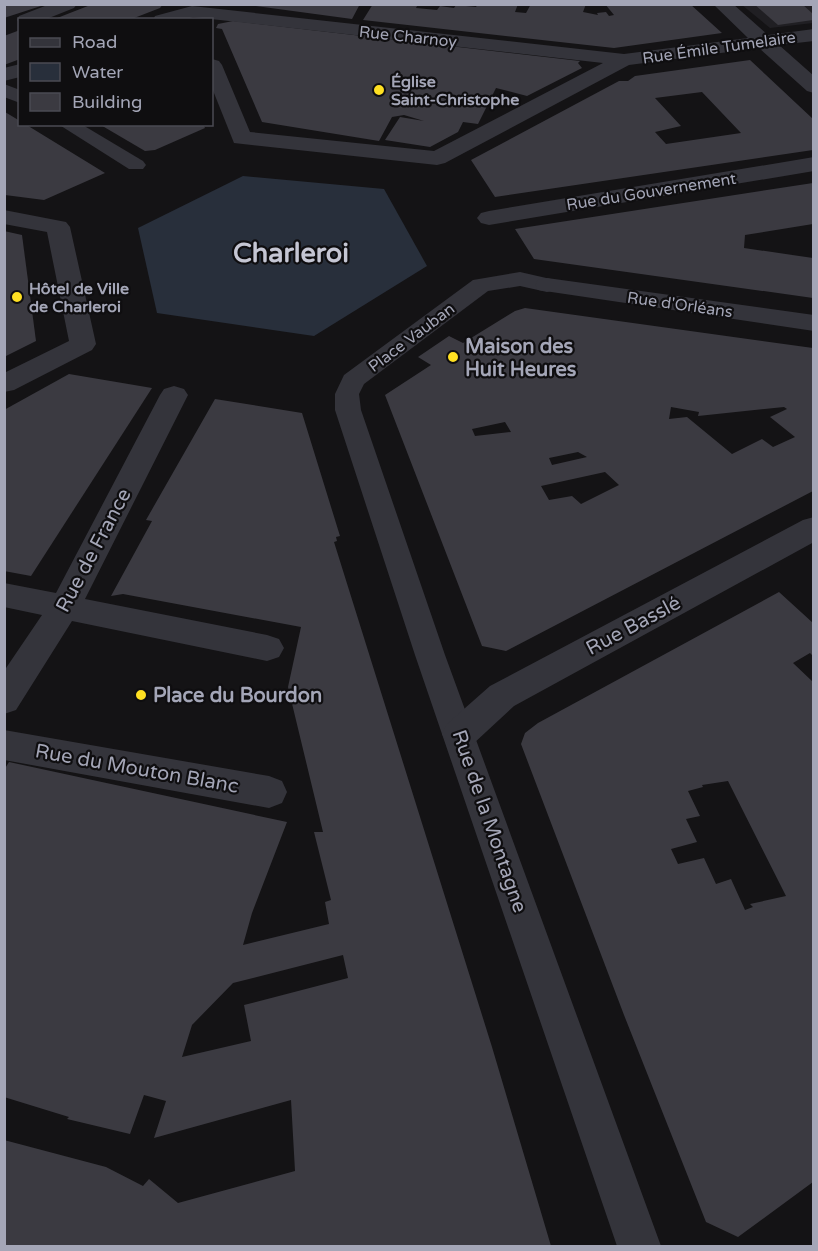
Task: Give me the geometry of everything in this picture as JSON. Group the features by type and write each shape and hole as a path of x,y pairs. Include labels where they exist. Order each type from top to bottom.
{"street":[{"path":"30,18 68,4"},
{"path":"722,4 813,87"},
{"path":"170,18 192,12"},
{"name":"Rue Charnoy","path":"192,12 624,60"},
{"name":"Rue Émile Tumelaire","path":"624,60 813,35"},
{"path":"213,67 242,138 437,158 624,60"},
{"path":"4,89 18,97"},
{"path":"70,126 136,165"},
{"name":"Rue du Gouvernement","path":"489,218 813,164"},
{"path":"4,217 57,227 83,344 4,384"},
{"name":"Place Vauban","path":"347,394 353,380 482,285 520,279 547,285"},
{"name":"Rue d'Orléans","path":"547,285 813,323"},
{"name":"Rue de la Montagne","path":"347,394 348,410 427,644 639,1246"},
{"name":"Rue de France","path":"4,700 65,606 174,395"},
{"name":"Rue Basslé","path":"460,734 502,696 813,528"},
{"path":"4,595 267,648"},
{"name":"Rue du Mouton Blanc","path":"4,745 269,792"}],"shaded area":[{"path":"742,5 813,5 813,23 770,28"}],"water":[{"path":"243,176 384,189 427,266 314,336 157,313 138,228"}],"building":[{"path":"4,4 44,4 44,5 4,18"},
{"path":"93,4 163,4 160,8 134,18 57,18"},
{"path":"241,4 360,4 352,19"},
{"path":"373,4 418,4 416,8 437,10 440,6 454,8 456,5 476,7 478,4 518,4 515,12 526,13 531,4 586,4 583,12 598,15 597,13 606,12 609,16 614,15 605,4 690,4 722,33 614,48 363,20"},
{"path":"754,4 802,4 813,14 813,20 778,25"},
{"path":"233,21 580,61 578,63 582,68 527,96 496,88 478,124 463,122 458,132 430,147 385,140 400,117 424,121 404,115 392,117 379,141 262,122 222,29 216,28 218,24"},
{"path":"18,31 18,60 4,65 4,36"},
{"path":"750,60 813,119 813,150 495,197 471,160 619,81 628,81 635,76","holes":["702,92 741,133 666,144 655,132 681,126 655,98"]},
{"path":"5,112 18,120 18,126 28,126 105,173 44,200 5,195"},
{"path":"102,126 204,126 205,128 155,150 145,151"},
{"path":"813,183 813,224 745,235 744,248 813,258 813,298 534,259 515,229"},
{"name":"Hôtel de Ville de Charleroi","path":"4,231 22,235 36,341 4,357"},
{"path":"525,308 813,348 813,491 506,651 482,646 385,395 431,365 418,357 449,336 463,343 515,311","holes":["671,407 699,412 698,416 784,407 787,409 770,417 795,437 773,447 762,439 732,454 687,417 669,419","505,422 511,432 475,436 472,429","578,452 587,457 552,465 549,458","605,472 619,485 581,504 572,496 549,500 541,486"]},
{"path":"69,374 152,388 31,576 4,571 4,410"},
{"path":"215,399 302,413 340,536 336,537 337,541 334,542 492,1047 551,1246 4,1246 4,1140 106,1167 143,1186 149,1179 178,1203 295,1171 291,1100 154,1138 166,1101 144,1095 130,1134 67,1119 69,1117 4,1097 4,770 9,762 287,822 252,913 243,945 329,924 325,902 331,900 314,832 323,832 288,687 301,627 123,594 111,596 152,521 146,520","holes":["343,955 348,978 244,1005 251,1041 182,1057 192,1025 233,983"]},
{"path":"779,592 813,623 813,656 810,653 793,663 813,682 813,1182 738,1237 706,1222 624,1015 521,744 525,733 538,723","holes":["728,781 786,896 750,904 753,907 745,910 731,879 716,884 704,858 678,864 671,849 697,842 686,819 700,816 688,791 703,787 702,785"]}],"place":[{"name":"Église Saint-Christophe","path":"379,90"},
{"name":"Hôtel de Ville de Charleroi","path":"17,297"},
{"name":"Maison des Huit Heures","path":"453,357"},
{"name":"Place du Bourdon","path":"141,695"}],"district":[{"name":"Charleroi","path":"291,253"}]}
